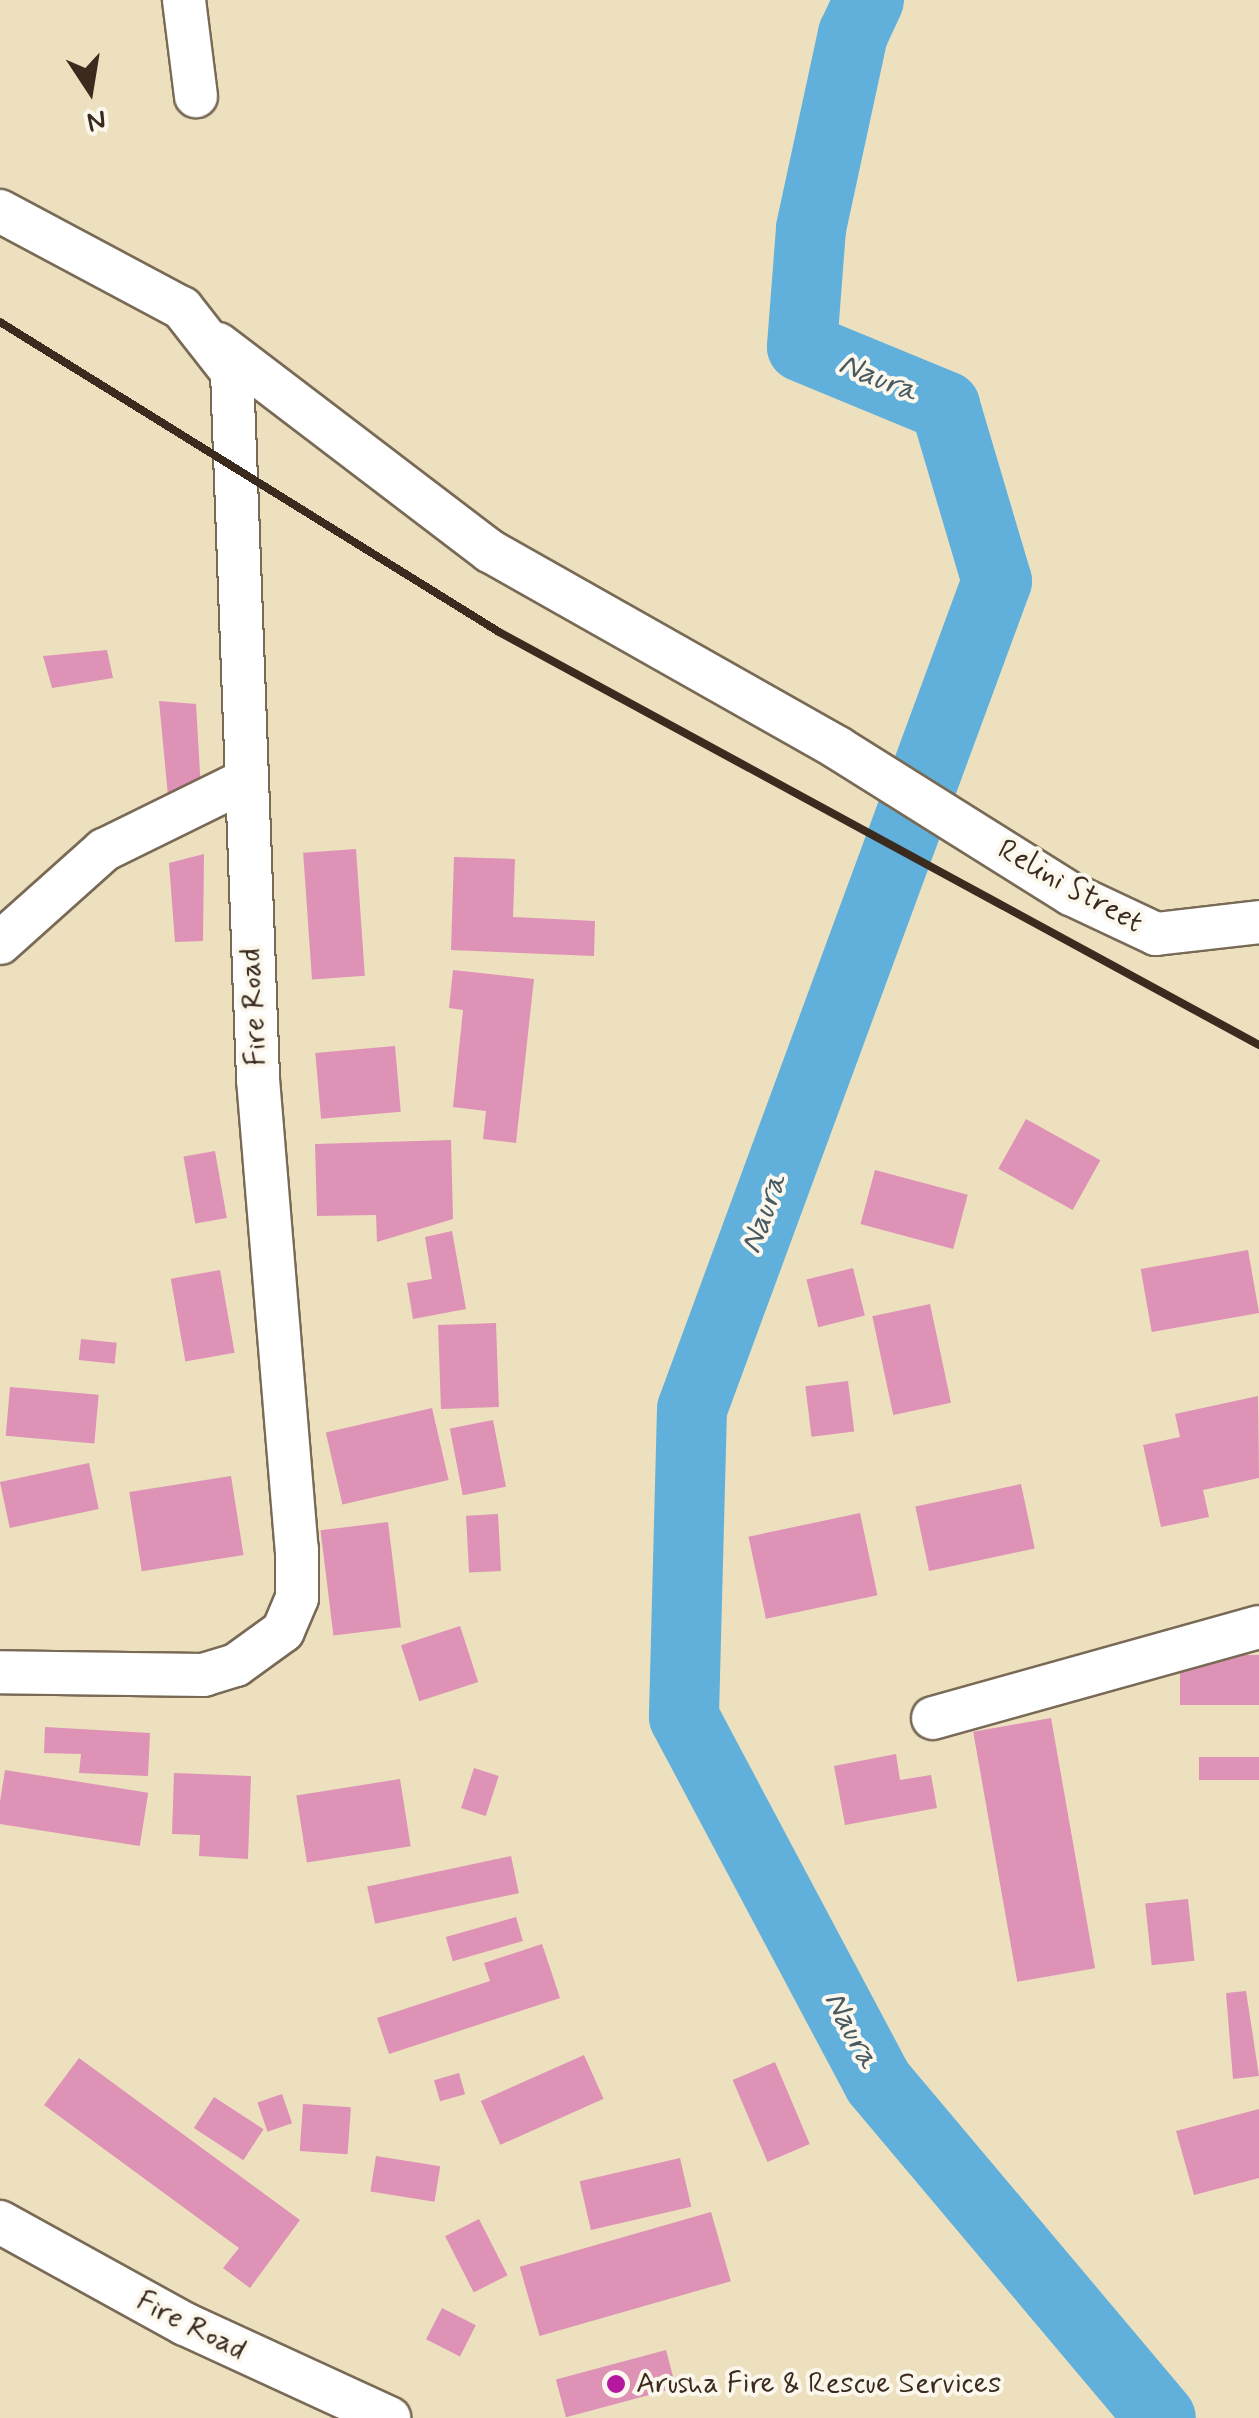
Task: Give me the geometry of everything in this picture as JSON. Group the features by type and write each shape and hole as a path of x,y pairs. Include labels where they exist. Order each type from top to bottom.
{"street":[{"path":"184,0 196,96"},
{"path":"0,210 144,284 218,343"},
{"name":"Fire Road","path":"0,1672 204,1675 264,1652 297,1598 242,782 242,477 232,372 218,343"},
{"name":"Relini Street","path":"218,343 490,551 903,794 1156,934 1259,922"},
{"path":"0,942 104,850 242,782"},
{"path":"934,1718 1259,1627"},
{"name":"Fire Road","path":"0,2222 185,2324 389,2418"}],"building":[{"path":"107,650 113,678 52,688 43,656"},
{"path":"159,701 196,704 201,790 168,796"},
{"path":"356,849 365,976 312,979 303,853"},
{"path":"204,854 203,941 175,942 169,863"},
{"path":"454,857 515,859 513,917 595,921 594,956 451,950"},
{"path":"453,970 534,979 516,1143 483,1139 486,1111 453,1107 463,1010 449,1008"},
{"path":"395,1046 401,1112 321,1119 315,1053"},
{"path":"1026,1119 1100,1160 1073,1210 998,1169"},
{"path":"451,1140 453,1219 377,1242 376,1215 317,1216 315,1144"},
{"path":"215,1151 227,1218 195,1224 183,1157"},
{"path":"875,1170 968,1195 953,1249 861,1224"},
{"path":"452,1231 466,1309 413,1319 407,1283 432,1279 425,1237"},
{"path":"1248,1250 1259,1313 1152,1332 1141,1269"},
{"path":"853,1268 865,1316 818,1327 806,1280"},
{"path":"220,1270 235,1353 185,1361 171,1279"},
{"path":"930,1304 951,1403 893,1415 872,1316"},
{"path":"496,1323 499,1407 441,1409 438,1325"},
{"path":"81,1339 117,1343 115,1364 79,1360"},
{"path":"848,1381 854,1432 812,1437 805,1386"},
{"path":"10,1387 99,1395 94,1444 6,1436"},
{"path":"1258,1396 1259,1478 1203,1490 1209,1517 1161,1527 1143,1445 1180,1437 1175,1414"},
{"path":"432,1408 449,1480 342,1505 326,1433"},
{"path":"493,1420 506,1487 463,1495 450,1428"},
{"path":"89,1463 99,1509 10,1528 0,1482"},
{"path":"231,1476 244,1555 142,1571 129,1492"},
{"path":"1021,1484 1035,1549 929,1571 915,1506"},
{"path":"860,1513 877,1595 766,1619 748,1537"},
{"path":"498,1514 501,1571 469,1573 466,1516"},
{"path":"388,1522 401,1627 333,1635 321,1530"},
{"path":"460,1626 478,1682 419,1701 401,1645"},
{"path":"1180,1655 1259,1655 1259,1705 1180,1705"},
{"path":"1051,1718 1095,1968 1017,1982 973,1732"},
{"path":"45,1727 150,1733 148,1776 79,1773 81,1754 44,1753"},
{"path":"896,1754 900,1780 931,1775 937,1808 845,1825 834,1766"},
{"path":"1199,1757 1259,1757 1259,1780 1199,1780"},
{"path":"474,1768 499,1776 486,1816 461,1808"},
{"path":"5,1770 148,1793 140,1846 0,1824"},
{"path":"174,1773 251,1776 248,1859 199,1856 200,1835 172,1834"},
{"path":"400,1779 411,1846 307,1863 296,1795"},
{"path":"511,1856 519,1893 375,1924 367,1887"},
{"path":"1188,1899 1194,1961 1152,1965 1145,1903"},
{"path":"516,1917 523,1941 453,1961 446,1937"},
{"path":"542,1944 560,1998 389,2054 377,2018 490,1981 484,1963"},
{"path":"1246,1991 1259,2076 1233,2079 1226,1993"},
{"path":"584,2055 604,2099 500,2145 481,2101"},
{"path":"79,2058 300,2220 250,2288 223,2268 239,2248 44,2105"},
{"path":"775,2062 810,2144 767,2162 733,2080"},
{"path":"459,2073 465,2094 440,2101 434,2080"},
{"path":"282,2094 292,2123 268,2132 257,2102"},
{"path":"214,2097 263,2129 243,2160 194,2128"},
{"path":"303,2104 351,2107 348,2154 300,2151"},
{"path":"1259,2109 1259,2178 1194,2195 1176,2131"},
{"path":"376,2156 440,2166 435,2202 370,2192"},
{"path":"680,2158 691,2207 591,2230 580,2181"},
{"path":"711,2212 731,2281 540,2336 520,2267"},
{"path":"479,2219 508,2275 474,2292 445,2236"},
{"path":"442,2308 476,2325 460,2356 426,2339"},
{"name":"Arusha Fire & Rescue Services","path":"666,2350 676,2388 566,2417 556,2380"}],"waterway":[{"name":"Naura","path":"869,0 853,34 811,229 802,347 945,406 997,581 692,1409 684,1717 878,2082 1161,2418"}],"railway":[{"path":"0,322 499,632 1259,1045"}],"place":[{"name":"Arusha Fire & Rescue Services","path":"616,2384"}]}
